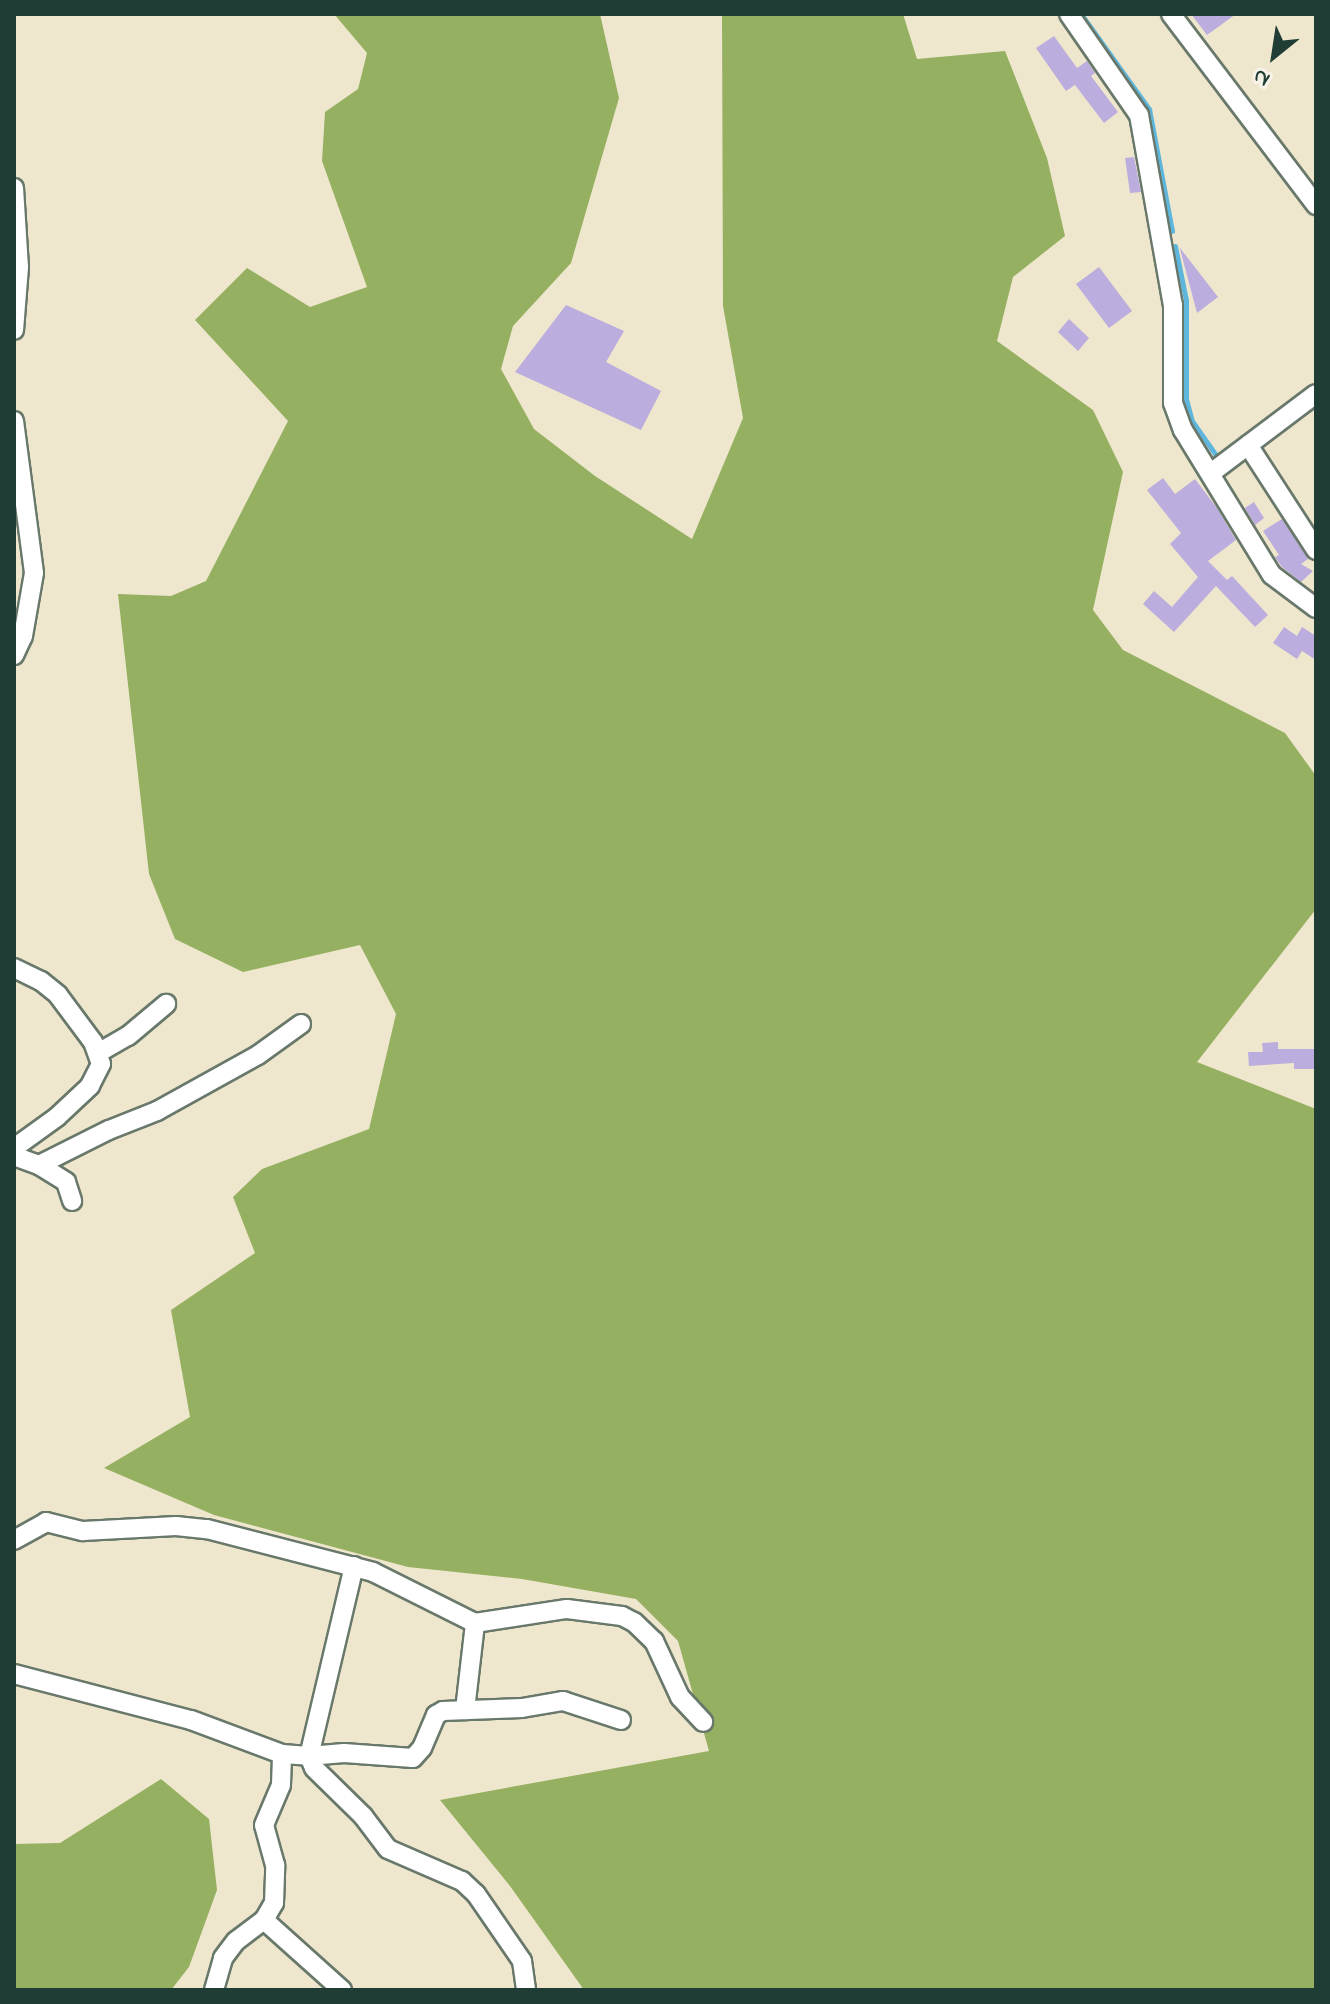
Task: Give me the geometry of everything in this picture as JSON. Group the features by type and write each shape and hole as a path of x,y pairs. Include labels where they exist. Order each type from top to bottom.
{"street":[{"path":"1069,14 1139,115 1173,305 1173,403 1183,430 1272,575 1316,608"},
{"path":"1171,14 1316,205"},
{"path":"14,188 19,267 14,330"},
{"path":"1211,473 1316,394"},
{"path":"14,421 34,573 23,636 14,655"},
{"path":"1248,445 1316,550"},
{"path":"14,968 41,981 58,995 83,1027 101,1064 90,1086 57,1117 14,1148"},
{"path":"98,1053 128,1036 166,1004"},
{"path":"39,1165 109,1130 157,1111 258,1055 301,1024"},
{"path":"14,1156 39,1165 66,1182 72,1201"},
{"path":"14,1540 46,1522 83,1531 176,1526 248,1538 354,1566 388,1578 475,1623 567,1609 622,1616 634,1622 654,1641 680,1697 703,1722"},
{"path":"354,1566 309,1756 314,1768 363,1816 388,1849 462,1881 476,1894 522,1961 526,1990"},
{"path":"465,1710 475,1623"},
{"path":"14,1674 191,1720 282,1754 309,1756 344,1753 413,1758 438,1713 465,1710 522,1708 563,1701 621,1720"},
{"path":"214,1990 220,1964 230,1948 271,1912 277,1884 264,1825 281,1785 282,1754"},
{"path":"264,1920 342,1990"}],"green space":[{"path":"334,14 600,14 619,98 571,263 513,326 501,369 534,429 595,476 692,539 743,418 723,306 722,14 903,14 917,59 1005,51 1047,158 1065,236 1013,277 997,341 1093,410 1123,472 1093,610 1123,650 1285,733 1316,776 1316,909 1197,1062 1316,1109 1316,1990 584,1990 510,1886 440,1800 709,1751 678,1641 636,1599 522,1579 408,1567 214,1515 104,1468 190,1417 171,1310 255,1253 233,1197 262,1169 369,1129 396,1014 360,945 243,972 175,939 149,874 118,594 171,596 206,581 288,421 195,320 247,268 310,307 367,287 322,161 325,112 358,89 367,53"},
{"path":"161,1779 209,1819 217,1890 189,1967 171,1990 14,1990 14,1844 60,1843"}],"building":[{"path":"1191,14 1236,14 1207,35"},
{"path":"1054,36 1077,68 1087,61 1095,73 1091,76 1118,112 1104,123 1075,85 1066,91 1036,48"},
{"path":"1134,157 1141,192 1130,193 1125,158"},
{"path":"1180,249 1218,297 1197,313"},
{"path":"1099,267 1132,311 1109,328 1076,284"},
{"path":"566,305 624,331 606,362 661,391 641,430 515,372"},
{"path":"1069,319 1089,338 1078,351 1058,332"},
{"path":"1163,478 1175,494 1195,479 1217,508 1236,540 1208,561 1227,580 1232,576 1268,615 1255,627 1216,586 1174,632 1143,604 1154,591 1172,607 1198,577 1170,544 1181,533 1147,490"},
{"path":"1254,502 1264,518 1255,525 1245,508"},
{"path":"1282,519 1308,559 1301,564 1313,571 1301,582 1282,567 1275,557 1279,555 1263,531"},
{"path":"1284,627 1297,636 1302,627 1316,636 1316,660 1302,651 1297,659 1273,643"},
{"path":"1278,1042 1278,1049 1316,1049 1316,1069 1294,1069 1294,1063 1249,1066 1248,1052 1263,1052 1262,1043"}],"waterway":[{"path":"1081,14 1149,109 1172,231"},
{"path":"1175,246 1186,300 1186,399 1192,421 1216,455"}]}
